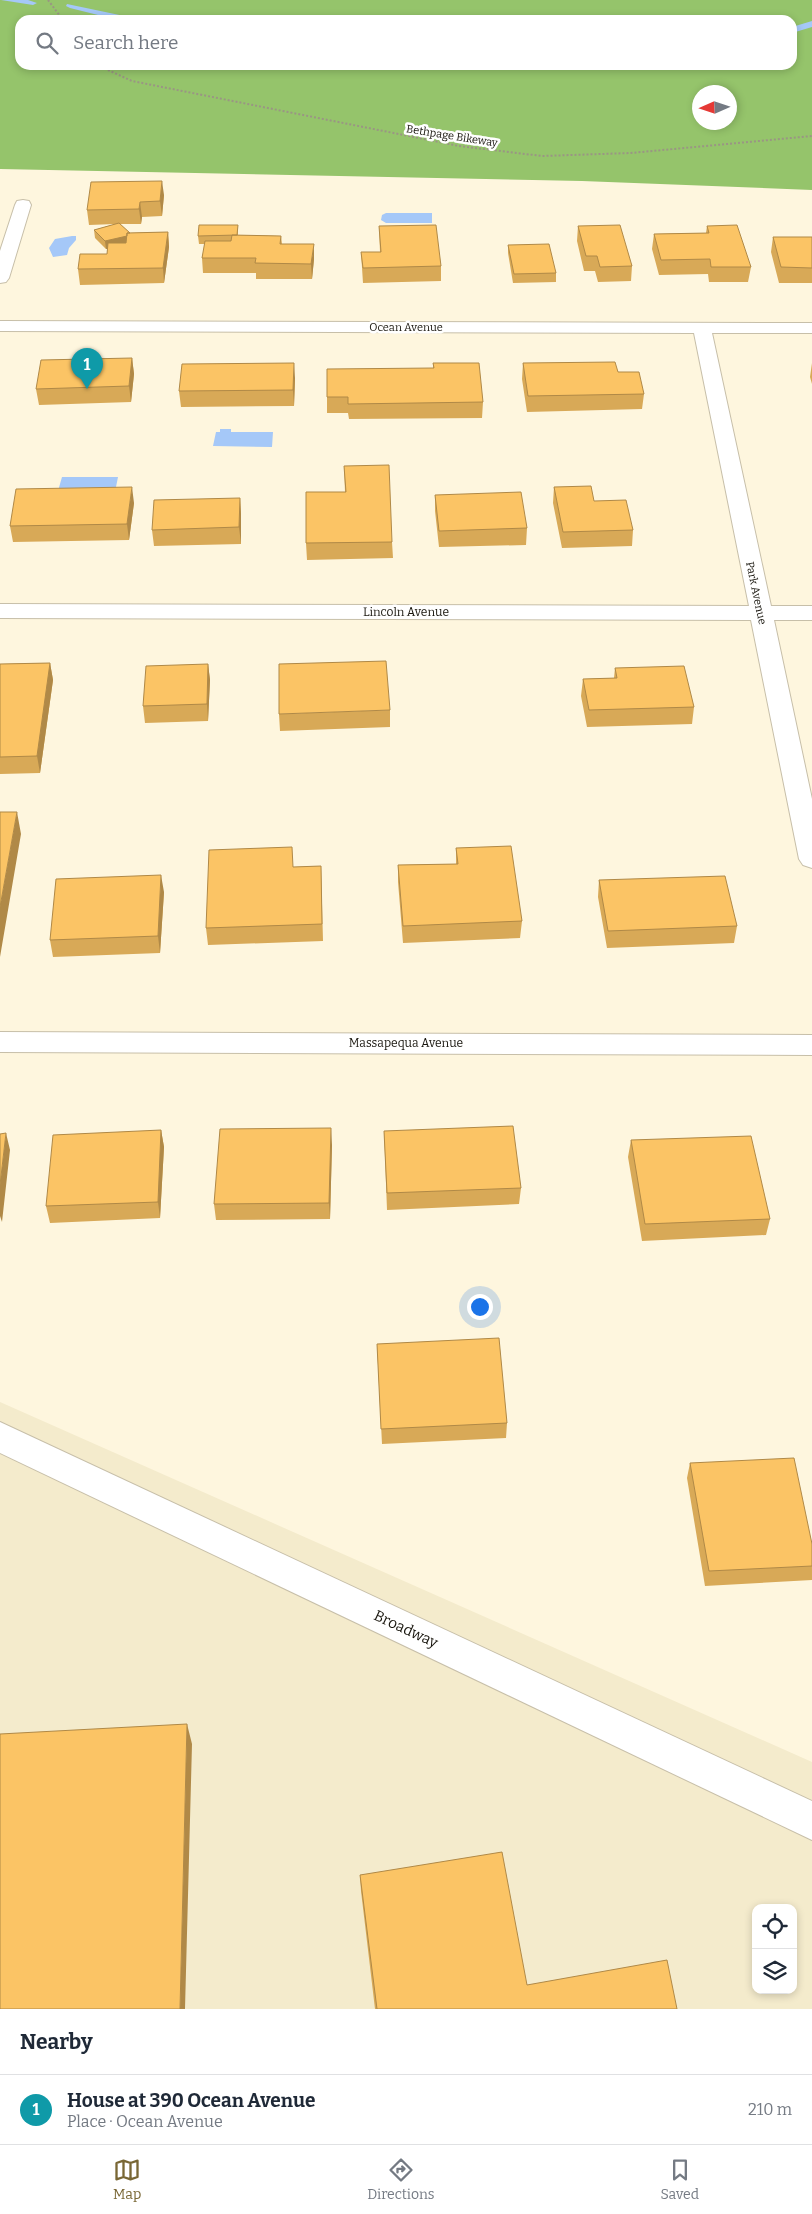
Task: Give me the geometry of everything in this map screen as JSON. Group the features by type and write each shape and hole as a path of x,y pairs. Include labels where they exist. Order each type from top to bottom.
{"street":[{"path":"0,278 24,205"},
{"name":"Ocean Avenue","path":"0,326 812,328"},
{"name":"Park Avenue","path":"702,327 812,859"},
{"name":"Lincoln Avenue","path":"0,611 812,613"},
{"name":"Massapequa Avenue","path":"0,1042 812,1045"},
{"name":"Broadway","path":"0,1437 812,1821"}],"path":[{"path":"48,0 59,15"},
{"name":"Bethpage Bikeway","path":"110,70 142,83 459,146 542,156 631,154 812,136"}],"shaded area":[{"path":"0,1402 812,1762 812,2009 0,2009"}],"green space":[{"path":"0,0 812,0 812,190 582,181 0,169"}],"water":[{"path":"386,213 432,213 432,223 386,223 381,220 382,215"},
{"path":"76,236 76,240 69,248 67,255 53,257 49,248 55,239"},
{"path":"220,429 231,429 231,432 273,432 272,447 213,446 216,432 220,432"},
{"path":"62,477 118,477 115,492 58,491"}],"building":[{"path":"162,181 160,201 140,202 139,209 87,210 91,182"},
{"path":"119,223 130,233 127,233 127,236 105,241 94,230"},
{"path":"199,225 238,225 237,235 198,236"},
{"path":"436,225 441,266 363,268 361,252 381,252 379,226"},
{"path":"620,225 632,266 600,267 597,256 586,256 578,226"},
{"path":"737,225 751,267 711,267 710,259 661,260 654,234 709,233 707,226"},
{"path":"168,232 163,268 78,269 80,254 107,254 108,243 126,243 127,233"},
{"path":"232,235 281,236 280,244 314,244 311,264 255,263 256,258 202,258 205,241 231,241"},
{"path":"773,237 812,237 812,268 781,267"},
{"path":"549,244 556,273 514,274 508,245"},
{"path":"132,358 129,386 36,389 41,360"},
{"path":"615,362 618,372 639,372 644,394 528,396 523,363"},
{"path":"294,363 293,390 179,391 182,364"},
{"path":"433,363 479,363 483,402 348,404 348,397 327,397 327,369 434,368"},
{"path":"389,465 392,542 306,543 306,492 346,492 344,466"},
{"path":"591,486 594,501 626,500 633,530 563,532 554,487"},
{"path":"132,487 127,524 10,526 16,489"},
{"path":"521,492 527,528 439,531 435,495"},
{"path":"240,498 239,527 152,530 154,500"},
{"path":"386,661 390,710 279,714 279,664"},
{"path":"50,663 37,756 0,757 0,664"},
{"path":"208,664 207,704 143,706 146,666"},
{"path":"684,666 694,707 589,710 583,679 617,678 615,668"},
{"path":"0,812 17,812 0,907"},
{"path":"511,846 522,921 403,926 398,865 458,864 456,848"},
{"path":"292,847 293,867 321,866 322,924 206,928 209,850"},
{"path":"161,875 158,936 50,940 56,879"},
{"path":"725,876 737,926 608,931 599,880"},
{"path":"513,1126 521,1188 387,1193 384,1131"},
{"path":"331,1128 329,1203 214,1204 220,1129"},
{"path":"161,1130 158,1202 46,1206 53,1135"},
{"path":"6,1133 0,1185 0,1134"},
{"path":"751,1136 770,1219 645,1224 631,1140"},
{"path":"499,1338 507,1423 381,1429 377,1344"},
{"path":"794,1458 812,1544 812,1566 709,1571 690,1463"},
{"path":"187,1724 180,2009 0,2009 0,1734"},
{"path":"502,1852 527,1985 667,1960 677,2009 377,2009 360,1875"}],"waterway":[{"path":"5,0 33,3"},
{"path":"70,6 108,15"},
{"path":"797,28 812,24"}],"place":[{"name":"House at 390 Ocean Avenue","path":"87,389"}]}
